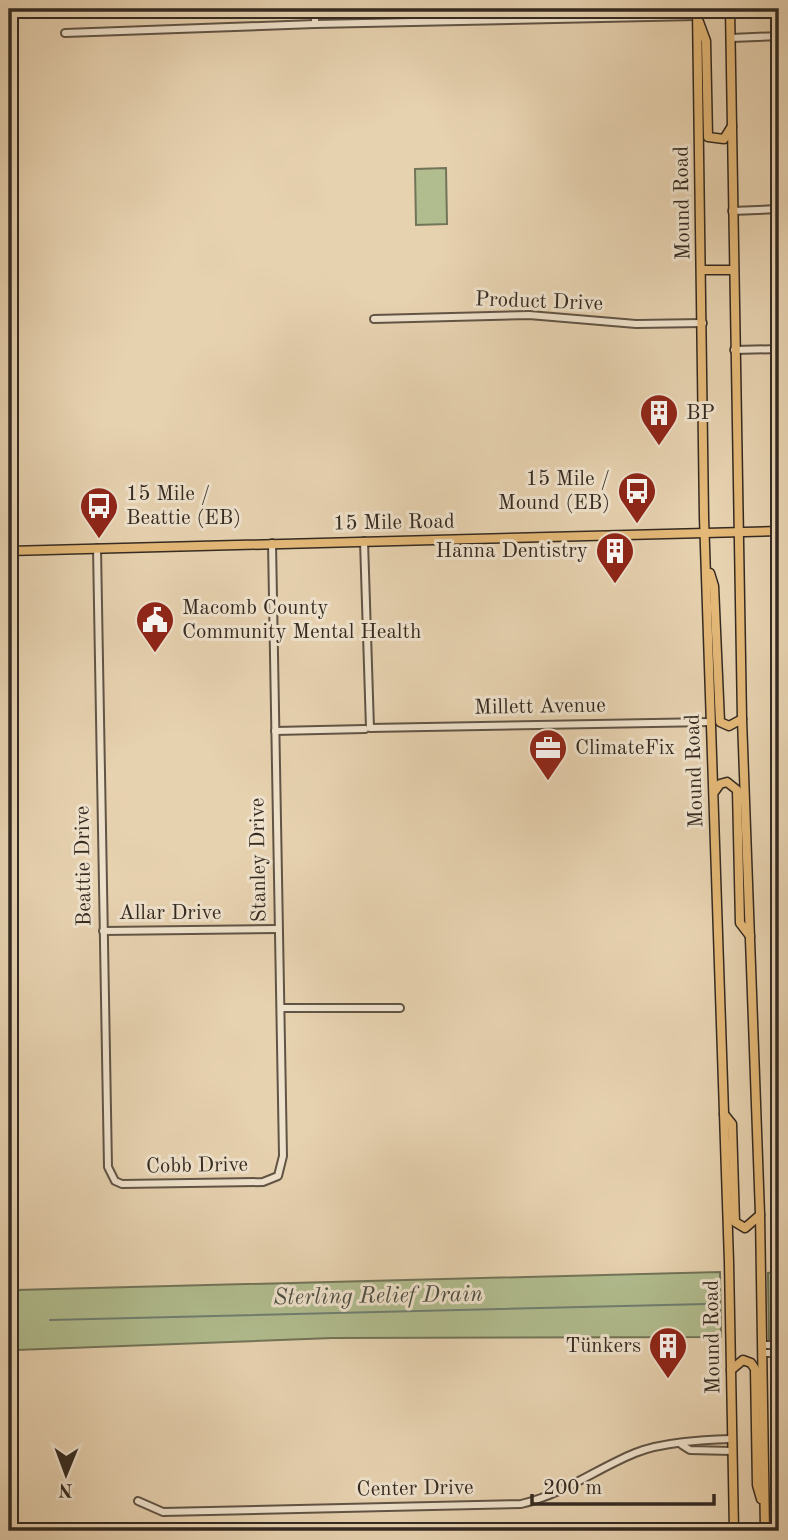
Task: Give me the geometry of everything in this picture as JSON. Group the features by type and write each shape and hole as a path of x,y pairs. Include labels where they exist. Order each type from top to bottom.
{"main road":[{"path":"730,9 742,719 760,1214 765,1531"},
{"path":"697,13 706,41 708,137 724,138 732,125"},
{"name":"Mound Road","path":"697,13 705,533 734,1531"},
{"path":"702,270 733,270"},
{"name":"15 Mile Road","path":"9,551 779,531"},
{"path":"706,563 714,586 720,722 729,726 742,719"},
{"path":"714,794 723,783 730,783 737,790 740,923 750,936"},
{"path":"723,1114 732,1124 735,1222 746,1228 760,1214"},
{"path":"731,1370 743,1360 751,1363 755,1369 757,1485 765,1512"}],"street":[{"path":"315,9 315,23"},
{"path":"65,33 697,13"},
{"path":"731,38 779,36"},
{"path":"732,211 779,209"},
{"name":"Product Drive","path":"374,319 529,315 570,316 624,324 703,323"},
{"path":"734,350 779,349"},
{"path":"364,541 368,729"},
{"name":"Stanley Drive","path":"272,543 283,1156 278,1176"},
{"name":"Beattie Drive","path":"97,548 107,1161 116,1181"},
{"name":"Millett Avenue","path":"275,731 711,722"},
{"name":"Allar Drive","path":"103,931 278,929"},
{"path":"281,1008 400,1008"},
{"name":"Cobb Drive","path":"116,1181 126,1184 263,1182 278,1176"},
{"path":"762,1349 779,1345"},
{"path":"762,1349 779,1353"},
{"name":"Center Drive","path":"138,1501 163,1511 521,1504 556,1495 640,1451 682,1445 688,1440 732,1439"},
{"name":"Center Drive","path":"682,1445 690,1450 732,1451"}],"green space":[{"path":"446,168 447,224 416,225 415,169"},
{"name":"Sterling Relief Drain","path":"720,1272 721,1337 332,1338 17,1350 16,1290"},
{"path":"779,1272 779,1339 769,1339 768,1273"}],"waterway":[{"name":"Sterling Relief Drain","path":"50,1320 707,1304"}],"railway":[{"path":"9,1238 14,1531"}],"place":[{"name":"BP","path":"659,447"},
{"name":"15 Mile / Mound (EB)","path":"637,525"},
{"name":"15 Mile / Beattie (EB)","path":"99,540"},
{"name":"Hanna Dentistry","path":"615,585"},
{"name":"Macomb County Community Mental Health","path":"155,654"},
{"name":"ClimateFix","path":"548,782"},
{"name":"Tünkers","path":"668,1380"}]}
